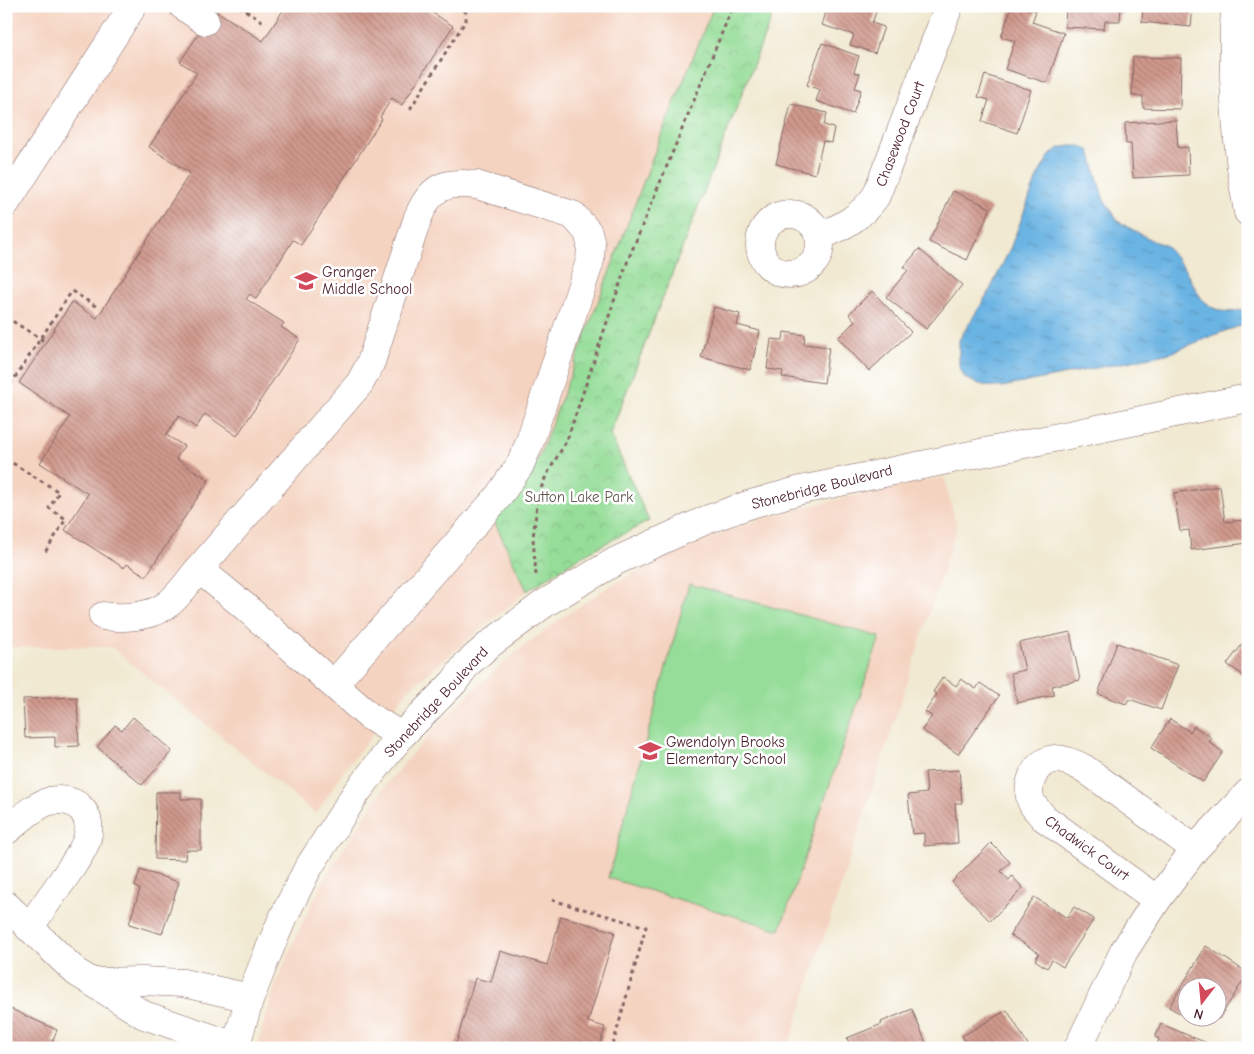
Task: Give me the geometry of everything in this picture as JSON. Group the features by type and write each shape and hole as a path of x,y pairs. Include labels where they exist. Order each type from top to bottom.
{"street":[{"path":"6,203 133,6"},
{"name":"Chasewood Court","path":"820,236 842,227 856,218 868,208 876,196 949,6"},
{"path":"1235,6 1235,97 1238,139 1248,212"},
{"path":"103,616 120,618 139,616 168,605 360,383 373,355 416,221 429,195 447,184 469,184 573,215 588,232 591,244 590,261 537,423 520,465 498,498 334,684"},
{"name":"Stonebridge Boulevard","path":"235,1047 250,998 281,922 307,870 356,794 401,736 454,682 467,664 516,623 544,603 616,561 706,520 752,504 801,490 1248,398"},
{"path":"199,568 369,716 401,736"},
{"name":"Chadwick Court","path":"1157,900 1044,817 1032,804 1030,791 1032,776 1041,764 1054,759 1071,762 1085,769 1195,849"},
{"path":"1078,1048 1124,951 1157,900 1195,849 1248,793"},
{"path":"6,831 40,805 50,801 63,800 76,804 83,810 88,822 88,834 77,859 29,928"},
{"path":"6,905 76,972 144,1015 235,1047"},
{"path":"94,982 144,981 183,983 250,998"}],"path":[{"path":"239,6 263,22"},
{"path":"410,109 466,20 466,13 462,6"},
{"path":"536,574 533,538 538,496 546,476 567,440 628,260 733,6"},
{"path":"6,391 42,340 72,291 97,307"},
{"path":"6,317 42,340"},
{"path":"6,459 59,492 49,508 66,519 44,554"},
{"path":"552,900 646,927 612,1048"}],"shaded area":[{"name":"Granger Middle School","path":"6,6 714,6 662,133 540,455 521,490 494,521 527,591 408,690 345,769 316,814 111,647 6,647"},
{"name":"Gwendolyn Brooks Elementary School","path":"944,477 957,528 788,1048 256,1048 277,981 301,926 326,876 356,830 388,782 441,721 483,681 523,647 611,585 666,556 709,538 763,518 843,498"}],"green space":[{"name":"Sutton Lake Park","path":"714,6 776,6 610,434 649,521 583,555 527,591 494,521 521,490 540,455 662,133"},
{"path":"689,584 880,637 780,930 608,878"}],"water":[{"path":"1081,146 1090,151 1103,198 1119,222 1153,241 1165,245 1184,268 1201,298 1211,307 1231,312 1248,309 1248,324 1227,330 1166,354 1002,387 987,386 969,380 965,378 959,366 959,340 990,290 1010,249 1038,175 1050,155 1060,148"}],"building":[{"path":"286,6 422,6 453,26 402,105 392,98 380,117 382,119 301,245 293,240 256,299 250,294 246,299 284,323 281,327 300,339 237,436 205,414 196,428 179,416 166,435 184,446 176,459 209,480 146,576 127,564 124,568 65,530 88,494 40,463 70,417 19,383 72,302 97,318 190,173 149,147 197,73 180,62 200,32 203,35 218,12 263,41"},
{"path":"828,6 878,6 872,23 884,27 875,53 850,45 854,35 822,25"},
{"path":"1012,6 1021,6 1036,11 1032,22 1064,33 1047,83 1005,69 1015,41 1001,37"},
{"path":"1066,6 1121,6 1120,21 1105,21 1104,29 1065,27"},
{"path":"1143,6 1193,6 1191,27 1142,22"},
{"path":"822,43 859,56 854,72 860,74 855,88 861,90 853,114 816,101 820,90 807,85"},
{"path":"1133,57 1181,58 1180,109 1143,108 1143,96 1132,96"},
{"path":"985,75 1031,90 1017,133 982,121 989,100 978,97"},
{"path":"791,104 827,113 824,125 834,128 831,143 823,141 815,174 776,164"},
{"path":"1176,120 1178,148 1188,147 1189,175 1133,178 1131,144 1126,144 1125,123"},
{"path":"953,191 991,208 967,260 929,242"},
{"path":"919,249 962,285 926,329 886,297 908,270 904,267"},
{"path":"872,291 911,332 869,371 838,338 855,321 849,314"},
{"path":"714,307 740,314 737,325 760,331 750,370 701,357"},
{"path":"784,332 805,335 804,344 829,347 824,383 782,377 783,371 767,369 771,339 783,340"},
{"path":"1220,486 1225,522 1245,520 1248,543 1191,550 1189,530 1180,531 1174,493"},
{"path":"1070,632 1080,680 1052,686 1054,695 1017,703 1011,673 1025,670 1019,643"},
{"path":"1248,637 1248,679 1227,664"},
{"path":"1117,643 1178,665 1161,710 1129,699 1126,704 1098,694"},
{"path":"943,677 956,686 961,679 976,689 980,683 999,696 958,754 922,730 932,716 925,712 937,694 933,692"},
{"path":"77,697 79,746 55,747 55,737 25,738 23,699"},
{"path":"133,717 172,751 142,785 97,747 115,725 122,730"},
{"path":"1170,719 1190,732 1194,726 1212,738 1209,742 1223,752 1203,782 1151,748"},
{"path":"959,770 962,803 955,803 958,843 924,846 924,833 912,834 908,795 927,793 925,772"},
{"path":"156,792 181,792 181,799 201,799 201,850 186,850 185,860 155,859"},
{"path":"991,843 1010,862 1001,871 1009,880 1012,876 1023,888 990,921 952,882"},
{"path":"140,870 179,882 162,934 129,924 140,889 135,887"},
{"path":"1034,897 1067,918 1074,907 1094,919 1063,967 1052,960 1047,968 1035,960 1039,953 1010,935"},
{"path":"561,916 615,932 588,1022 605,1027 599,1048 455,1048 475,978 491,982 500,951 547,965"},
{"path":"1206,946 1248,973 1226,1008 1226,976 1188,976"},
{"path":"1176,995 1176,1011 1169,1007"},
{"path":"11,1009 57,1030 52,1042 65,1048 6,1048 6,1020"},
{"path":"912,1009 928,1048 851,1048 847,1038"},
{"path":"1007,1010 1030,1048 963,1048 967,1046 962,1036"},
{"path":"1161,1024 1214,1046 1214,1048 1156,1048 1159,1039 1155,1037"}],"place":[{"name":"Granger Middle School","path":"306,281"},
{"name":"Gwendolyn Brooks Elementary School","path":"650,751"}]}
